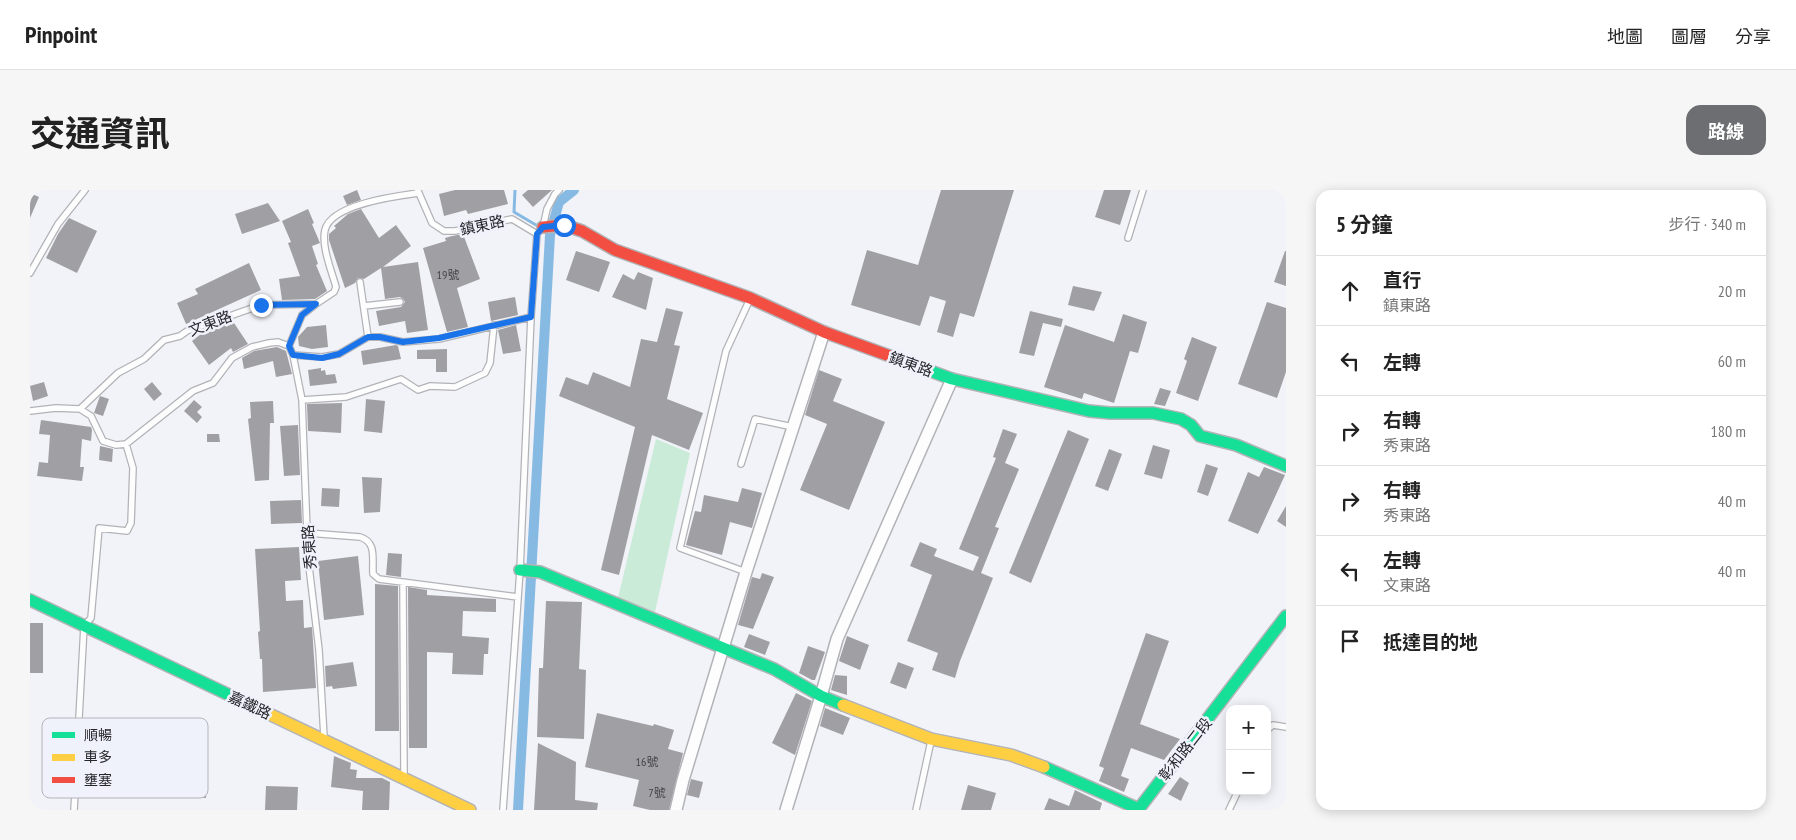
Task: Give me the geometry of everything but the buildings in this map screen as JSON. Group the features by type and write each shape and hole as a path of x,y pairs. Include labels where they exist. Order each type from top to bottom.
{"street":[{"name":"鎮東路","path":"540,230 564,225 582,231 615,250 750,298 824,332 952,379 1089,411 1152,413 1181,419 1191,425 1200,436 1236,445 1286,466"},
{"path":"676,810 722,648 824,332"},
{"path":"786,810 837,639 952,379"},
{"path":"524,570 540,572 774,669 821,696 931,739 1011,755 1056,771 1138,809"},
{"name":"嘉鐵路","path":"30,600 470,810"},
{"name":"彰和路二段","path":"1138,809 1286,616"}],"lane":[{"path":"30,273 58,224 85,190"},
{"path":"503,810 518,596 524,570 531,317 540,230 547,209 555,194 560,190"},
{"path":"1128,238 1143,190"},
{"path":"30,411 56,408 80,409 91,416 102,441 116,445 126,444 193,391 213,383 232,358 252,347 269,342 278,342 289,346 302,315 334,292 336,288 324,242 325,230 330,221 368,202 418,192"},
{"name":"鎮東路","path":"418,192 432,223 444,232 512,219 540,230"},
{"path":"360,282 368,337"},
{"path":"746,572 680,548 726,351 750,298"},
{"path":"364,306 400,302"},
{"name":"文東路","path":"80,409 118,373 144,359 164,340 180,336 187,331 261,305 316,304"},
{"path":"293,355 322,358 339,354 368,337 380,337 403,342 439,338 531,317"},
{"path":"302,400 346,397 401,379 418,390 430,386 455,387 485,373 490,363 494,325"},
{"name":"秀東路","path":"289,346 293,355 302,400 308,558 319,650 324,739"},
{"path":"741,464 755,419 793,426"},
{"path":"79,718 84,626 91,618 99,528 127,531 130,523 133,468 126,444"},
{"path":"308,533 367,539 372,545 373,574 379,579 518,596"},
{"path":"403,583 404,778"},
{"path":"1271,726 1286,727"},
{"path":"916,810 931,739"},
{"path":"1229,810 1236,795"}],"green space":[{"path":"656,439 690,453 655,612 618,598"}],"waterway":[{"path":"515,190 514,212 536,225 540,225"},
{"path":"518,810 550,235 559,202 574,190"}],"traffic: fast":[{"path":"898,359 952,379 1089,411 1153,413 1181,419 1191,425 1200,436 1236,445 1286,466"},
{"path":"520,570 540,572 774,669 821,696 843,705"},
{"path":"30,600 246,703"},
{"path":"1138,810 1286,616"},
{"path":"1044,767 1139,809"}],"traffic: slow":[{"path":"246,703 470,810"},
{"path":"843,705 931,739 1011,755 1044,767"}],"traffic: jam":[{"path":"543,227 564,225 582,231 615,250 750,298 824,332 898,359"}],"route":[{"path":"261,305 316,304 302,315 289,346 293,355 322,358 339,354 368,337 380,337 403,342 439,338 531,317 537,234 543,227 564,225"}]}
